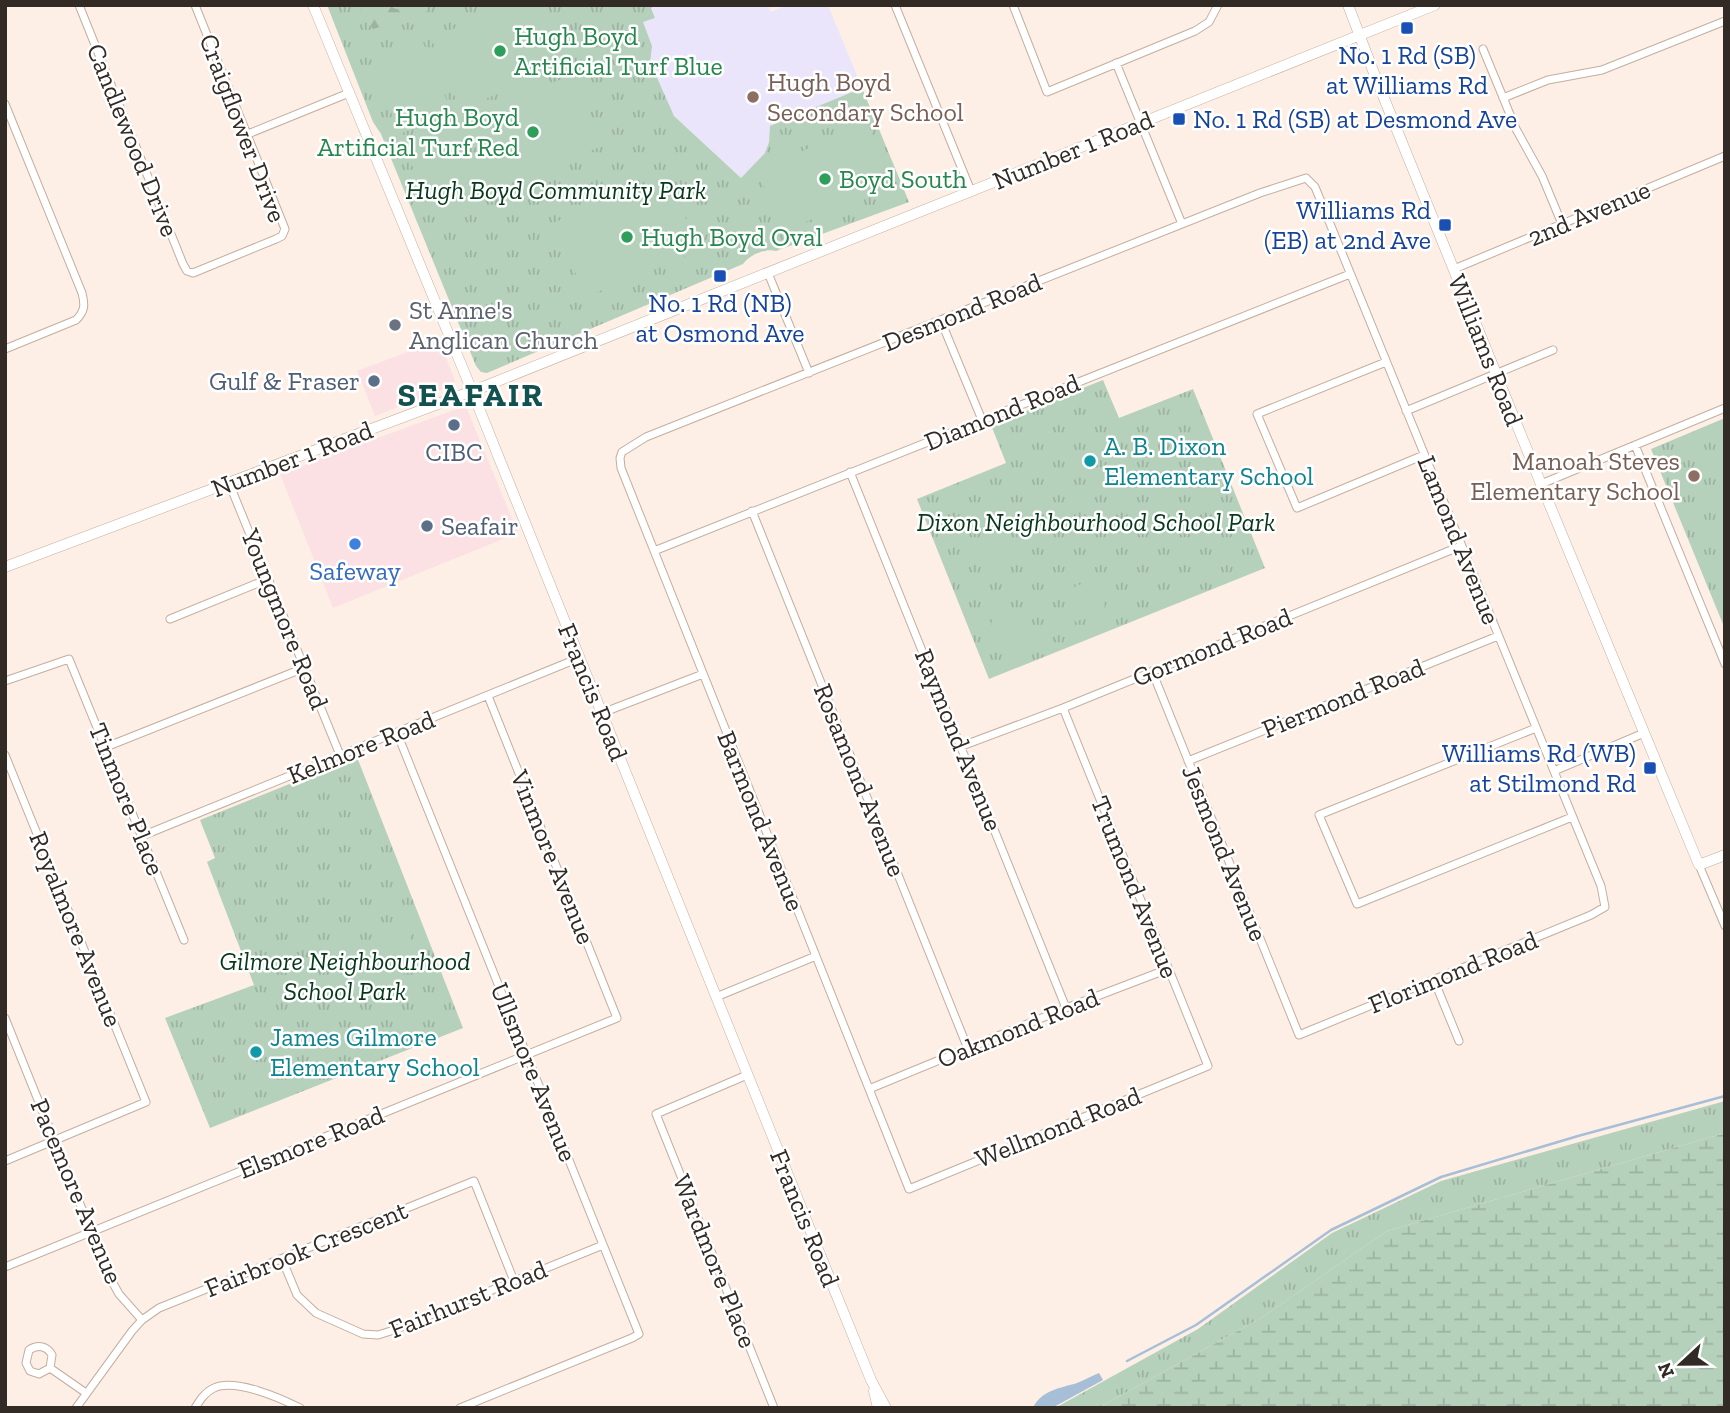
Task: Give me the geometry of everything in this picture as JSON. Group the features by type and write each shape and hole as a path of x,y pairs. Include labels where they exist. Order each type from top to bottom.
{"street":[{"name":"Candlewood Drive","path":"79,5 183,264 190,272"},
{"name":"Craigflower Drive","path":"190,272 196,272 276,239 284,231 284,223 195,5"},
{"name":"Francis Road","path":"313,5 472,391 747,1075 872,1380 886,1408"},
{"path":"895,5 971,191"},
{"path":"1013,5 1047,92 1195,31 1209,22 1218,6"},
{"name":"Williams Road","path":"1348,5 1541,484 1725,926"},
{"name":"Number 1 Road","path":"5,567 472,391 1435,5"},
{"path":"1503,98 1548,80 1602,70 1725,21"},
{"path":"1483,49 1520,138 1545,182 1562,224"},
{"path":"1116,63 1182,224"},
{"path":"248,134 349,93"},
{"path":"5,104 82,293 84,311 76,320 5,349"},
{"name":"2nd Avenue","path":"1454,269 1725,156"},
{"name":"Desmond Road","path":"622,452 646,437 1182,224 1297,179 1306,178"},
{"name":"Lamond Avenue","path":"1306,178 1315,187 1601,886 1605,907"},
{"path":"768,273 809,373"},
{"name":"Diamond Road","path":"654,551 1350,274"},
{"path":"941,321 982,420"},
{"path":"1406,411 1553,349"},
{"path":"1386,362 1258,414 1297,508 1424,455"},
{"path":"1541,484 1725,408"},
{"path":"1635,445 1725,664"},
{"name":"Barmond Avenue","path":"622,452 621,468 909,1189"},
{"name":"Raymond Avenue","path":"850,472 1066,1008"},
{"name":"Youngmore Road","path":"229,483 340,755"},
{"name":"Rosamond Avenue","path":"752,511 968,1049"},
{"name":"Gormond Road","path":"962,746 1063,709 1461,546"},
{"path":"170,619 268,579"},
{"name":"Piermond Road","path":"1188,761 1498,636"},
{"name":"Kelmore Road","path":"142,836 579,658"},
{"name":"Tinmore Place","path":"5,681 69,659 184,940"},
{"path":"106,747 304,668"},
{"name":"Jesmond Avenue","path":"1152,671 1299,1035"},
{"path":"602,713 703,674"},
{"name":"Vinmore Avenue","path":"488,696 617,1018"},
{"name":"Trumond Avenue","path":"1063,709 1208,1066"},
{"path":"1536,728 1319,815 1357,904 1572,817"},
{"name":"Ullsmore Avenue","path":"397,733 639,1334 460,1408"},
{"path":"1554,771 1644,733"},
{"name":"Royalmore Avenue","path":"5,755 146,1102 55,1141"},
{"path":"1699,865 1725,855"},
{"name":"Florimond Road","path":"1299,1035 1605,907"},
{"path":"716,998 816,956"},
{"name":"Oakmond Road","path":"869,1089 1168,969"},
{"path":"1434,980 1459,1041"},
{"name":"Pacemore Avenue","path":"5,1018 113,1285 142,1320"},
{"name":"Elsmore Road","path":"5,1267 617,1018"},
{"path":"5,1042 14,1039"},
{"name":"Wellmond Road","path":"909,1189 1208,1066"},
{"name":"Wardmore Place","path":"747,1075 656,1114 774,1408"},
{"path":"5,1161 55,1141"},
{"name":"Fairbrook Crescent","path":"76,1408 142,1320 159,1308 474,1181 514,1281"},
{"name":"Fairhurst Road","path":"282,1259 297,1295 308,1307 348,1328 371,1335 394,1330 603,1245"},
{"path":"50,1368 86,1393"},
{"name":"Francis Road","path":"872,1380 878,1408"},
{"path":"195,1408 211,1389 227,1385 268,1394 300,1408"}],"shaded area":[{"name":"Hugh Boyd Secondary School","path":"768,5 771,12 788,5 828,5 862,88 771,126 765,153 741,178 674,116 669,107 650,62 643,22 655,18 651,7"},
{"path":"439,340 455,380 454,385 375,416 357,371"},
{"path":"462,407 467,409 518,533 333,608 280,474"}],"green space":[{"name":"Hugh Boyd Community Park","path":"327,5 656,5 651,8 655,18 643,22 652,46 650,62 674,116 741,178 765,153 770,126 862,88 909,202 776,251 758,253 743,264 487,373 481,372 476,366 381,134 373,122"},
{"path":"358,5 380,5 397,9 408,5 427,5 427,13 373,29"},
{"name":"Hugh Boyd Artificial Turf Blue","path":"512,5 546,5 570,65 460,109 431,38"},
{"path":"423,42 452,113 400,134 371,63"},
{"name":"Hugh Boyd Artificial Turf Red","path":"574,74 602,146 493,190 464,119"},
{"path":"456,122 485,193 433,215 403,144"},
{"name":"Boyd South","path":"868,123 893,188 782,231 758,170"},
{"name":"Hugh Boyd Oval","path":"669,176 699,251 585,297 555,222"},
{"name":"Dixon Neighbourhood School Park","path":"1103,380 1119,418 1193,389 1265,568 989,679 917,499 1006,463 991,425"},
{"name":"Manoah Steves Elementary School","path":"1725,418 1725,629 1651,449"},
{"path":"988,531 1009,536 1017,545 1012,565 997,570 987,563 981,548"},
{"path":"1095,579 1105,606 1102,611 1075,622 1063,591"},
{"path":"1010,610 1026,620 1033,638 1006,650 1001,648 991,623 994,617"},
{"name":"Gilmore Neighbourhood School Park","path":"357,757 463,1028 210,1128 165,1018 254,985 207,862 215,858 200,820"},
{"path":"406,926 422,967 355,993 339,952"},
{"path":"1725,1101 1725,1133 1387,1231 1261,1318 1098,1408 1055,1408 1198,1329 1332,1233 1441,1181"},
{"path":"1725,1133 1725,1408 1098,1408 1261,1318 1387,1231"}],"water":[{"path":"1099,1373 1103,1380 1052,1408 1033,1408 1046,1393"}],"waterway":[{"path":"1127,1361 1196,1325 1331,1230 1441,1177 1725,1096"}],"place":[{"name":"No. 1 Rd (SB) at Williams Rd","path":"1407,28"},
{"name":"Hugh Boyd Artificial Turf Blue","path":"500,51"},
{"name":"Hugh Boyd Secondary School","path":"753,97"},
{"name":"No. 1 Rd (SB) at Desmond Ave","path":"1179,119"},
{"name":"Hugh Boyd Artificial Turf Red","path":"533,132"},
{"name":"Boyd South","path":"825,179"},
{"name":"Williams Rd (EB) at 2nd Ave","path":"1445,225"},
{"name":"Hugh Boyd Oval","path":"627,237"},
{"name":"No. 1 Rd (NB) at Osmond Ave","path":"720,276"},
{"name":"St Anne's Anglican Church","path":"395,325"},
{"name":"Gulf & Fraser","path":"374,381"},
{"name":"CIBC","path":"454,425"},
{"name":"A. B. Dixon Elementary School","path":"1090,461"},
{"name":"Manoah Steves Elementary School","path":"1694,476"},
{"name":"Seafair","path":"427,526"},
{"name":"Safeway","path":"355,544"},
{"name":"Williams Rd (WB) at Stilmond Rd","path":"1650,768"},
{"name":"James Gilmore Elementary School","path":"256,1052"}],"district":[{"name":"SEAFAIR","path":"471,394"}]}
